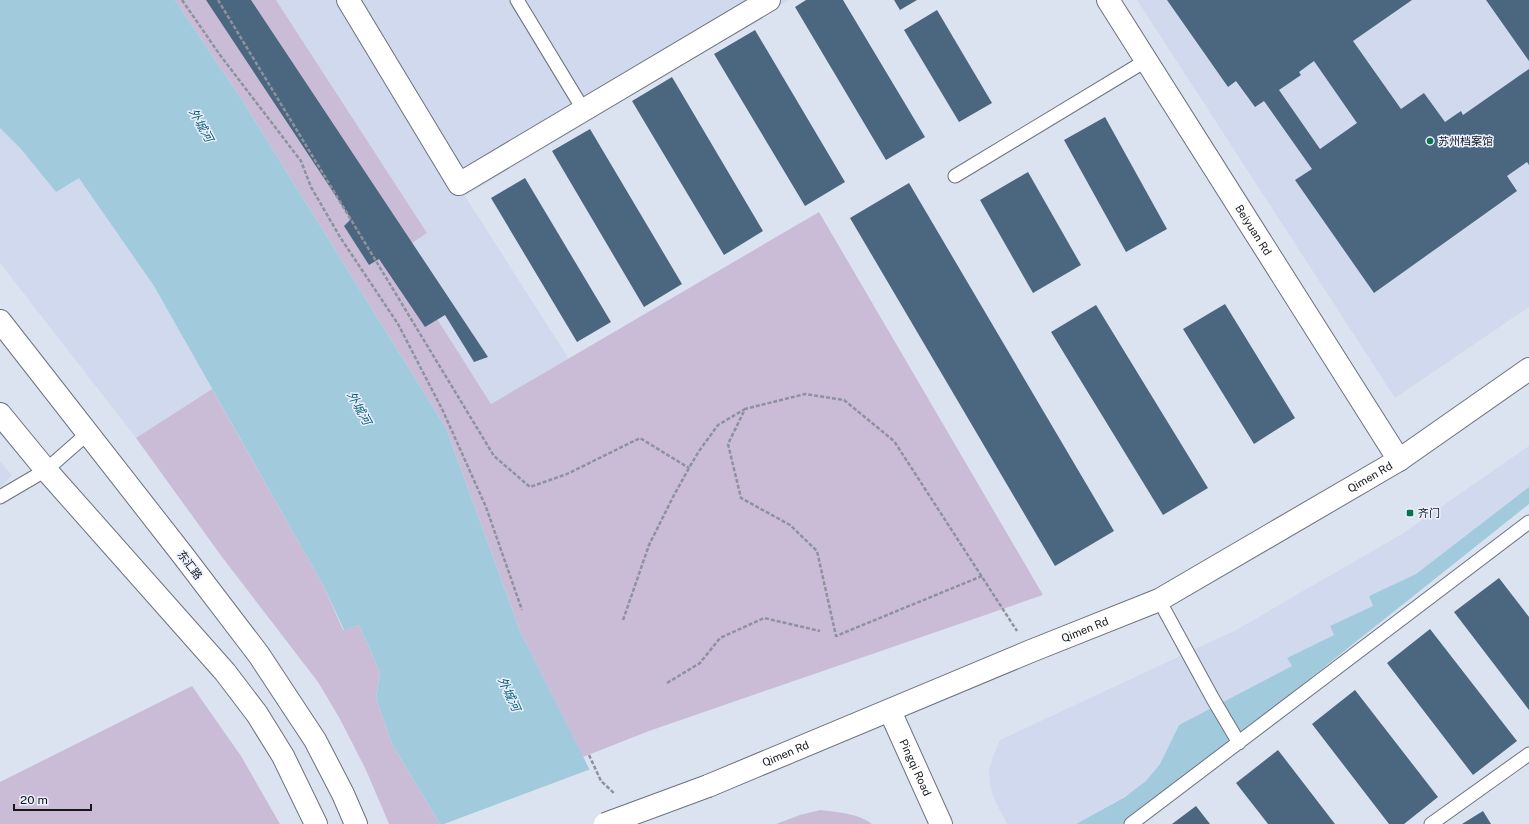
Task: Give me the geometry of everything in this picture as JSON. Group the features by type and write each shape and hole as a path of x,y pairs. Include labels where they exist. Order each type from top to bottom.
{"main road":[{"path":"348,0 459,184 769,0"},
{"name":"Beiyuan Rd","path":"1108,0 1399,460"},
{"name":"东汇路","path":"0,321 259,655 315,740 343,794 356,824"},
{"name":"Qimen Rd","path":"605,824 708,786 1031,651 1159,600 1399,460 1529,369"},
{"path":"0,414 46,470 225,672 257,714 283,756 316,824"},
{"name":"Pingqi Road","path":"890,711 941,824"}],"lane":[{"path":"517,0 583,110"},
{"path":"955,176 1147,60"},
{"path":"0,497 46,470 87,434"},
{"path":"1132,824 1238,741 1529,522"},
{"path":"1159,600 1213,699 1238,741"},
{"path":"1431,824 1529,754"}],"path":[{"path":"182,0 220,55 301,161 312,187 340,236 398,324 443,411 486,507 522,610"},
{"path":"218,0 494,456 530,486 567,474 640,438 689,468"},
{"path":"622,620 649,545 689,468 699,451 718,425 745,409 805,394 844,400 894,441 1031,651"},
{"path":"745,409 728,444 741,498 790,525 817,551 836,636 982,576"},
{"path":"667,683 700,663 720,638 764,618 820,631"},
{"path":"589,755 601,781 618,797"}],"shaded area":[{"path":"175,0 276,0 427,233 396,254 491,404 819,212 1043,595 649,731 583,757 520,631 446,428 242,100"},
{"path":"276,0 789,0 465,196 569,359 491,404 396,254 427,233"},
{"path":"1137,0 1529,0 1529,307 1395,398"},
{"path":"0,128 21,149 79,177 154,286 212,389 136,438 0,263"},
{"path":"212,389 324,587 343,630 359,625 380,672 376,698 392,744 440,824 389,824 366,770 340,719 318,682 222,557 136,438"},
{"path":"1529,446 1529,487 1416,574 1369,596 1373,606 1331,626 1334,635 1287,658 1292,666 1179,725 1160,764 1146,781 1134,791 1076,824 1007,824 995,801 990,786 989,769 1000,740 1236,630 1402,534"},
{"path":"0,461 12,475 0,488"},
{"path":"192,686 241,756 280,824 0,824 0,782"},
{"path":"820,810 854,815 872,824 776,824 800,815"}],"water":[{"name":"外城河","path":"0,0 175,0 242,100 446,428 520,631 617,824 440,824 392,744 376,698 380,672 359,625 344,630 324,587 154,286 79,178 56,192 21,149 0,128"},
{"path":"1529,487 1529,504 1127,824 1076,824 1125,797 1146,781 1160,764 1179,725 1292,666 1287,658 1334,635 1330,626 1373,606 1369,596 1416,574"}],"pier":[{"path":"591,769 619,824 444,824"}],"building":[{"path":"206,0 251,0 488,357 474,362 445,315 425,327 379,259 369,265 344,226 351,219"},
{"path":"806,0 843,0 925,137 886,160 795,7"},
{"path":"894,0 917,0 900,10"},
{"name":"苏州档案馆","path":"1167,0 1412,0 1353,41 1401,109 1424,93 1445,122 1461,111 1463,115 1529,69 1529,165 1527,162 1507,176 1517,191 1374,293 1295,180 1312,169 1264,101 1255,107 1236,81 1228,87","holes":["1314,61 1357,123 1320,149 1279,90 1301,75 1299,72"]},
{"path":"1486,0 1529,0 1529,61"},
{"path":"937,10 992,103 959,122 904,30"},
{"path":"755,30 845,182 805,206 714,54"},
{"path":"672,77 763,231 724,255 632,101"},
{"path":"1105,117 1167,229 1126,252 1064,140"},
{"path":"590,129 682,284 644,307 552,151"},
{"path":"1028,172 1081,265 1033,293 980,200"},
{"path":"525,178 611,322 577,342 491,198"},
{"path":"909,183 1114,531 1055,566 850,218"},
{"path":"1225,304 1295,418 1254,444 1183,329"},
{"path":"1096,305 1208,488 1163,515 1051,332"},
{"path":"1499,578 1529,617 1529,710 1454,612"},
{"path":"1430,629 1517,741 1473,775 1387,663"},
{"path":"1355,690 1438,797 1404,824 1389,824 1312,724"},
{"path":"1278,750 1335,824 1268,824 1236,783"},
{"path":"1196,806 1210,824 1172,824"},
{"path":"1483,811 1491,824 1462,824"}],"place":[{"name":"苏州档案馆","path":"1430,141"},
{"name":"齐门","path":"1410,513"}]}
